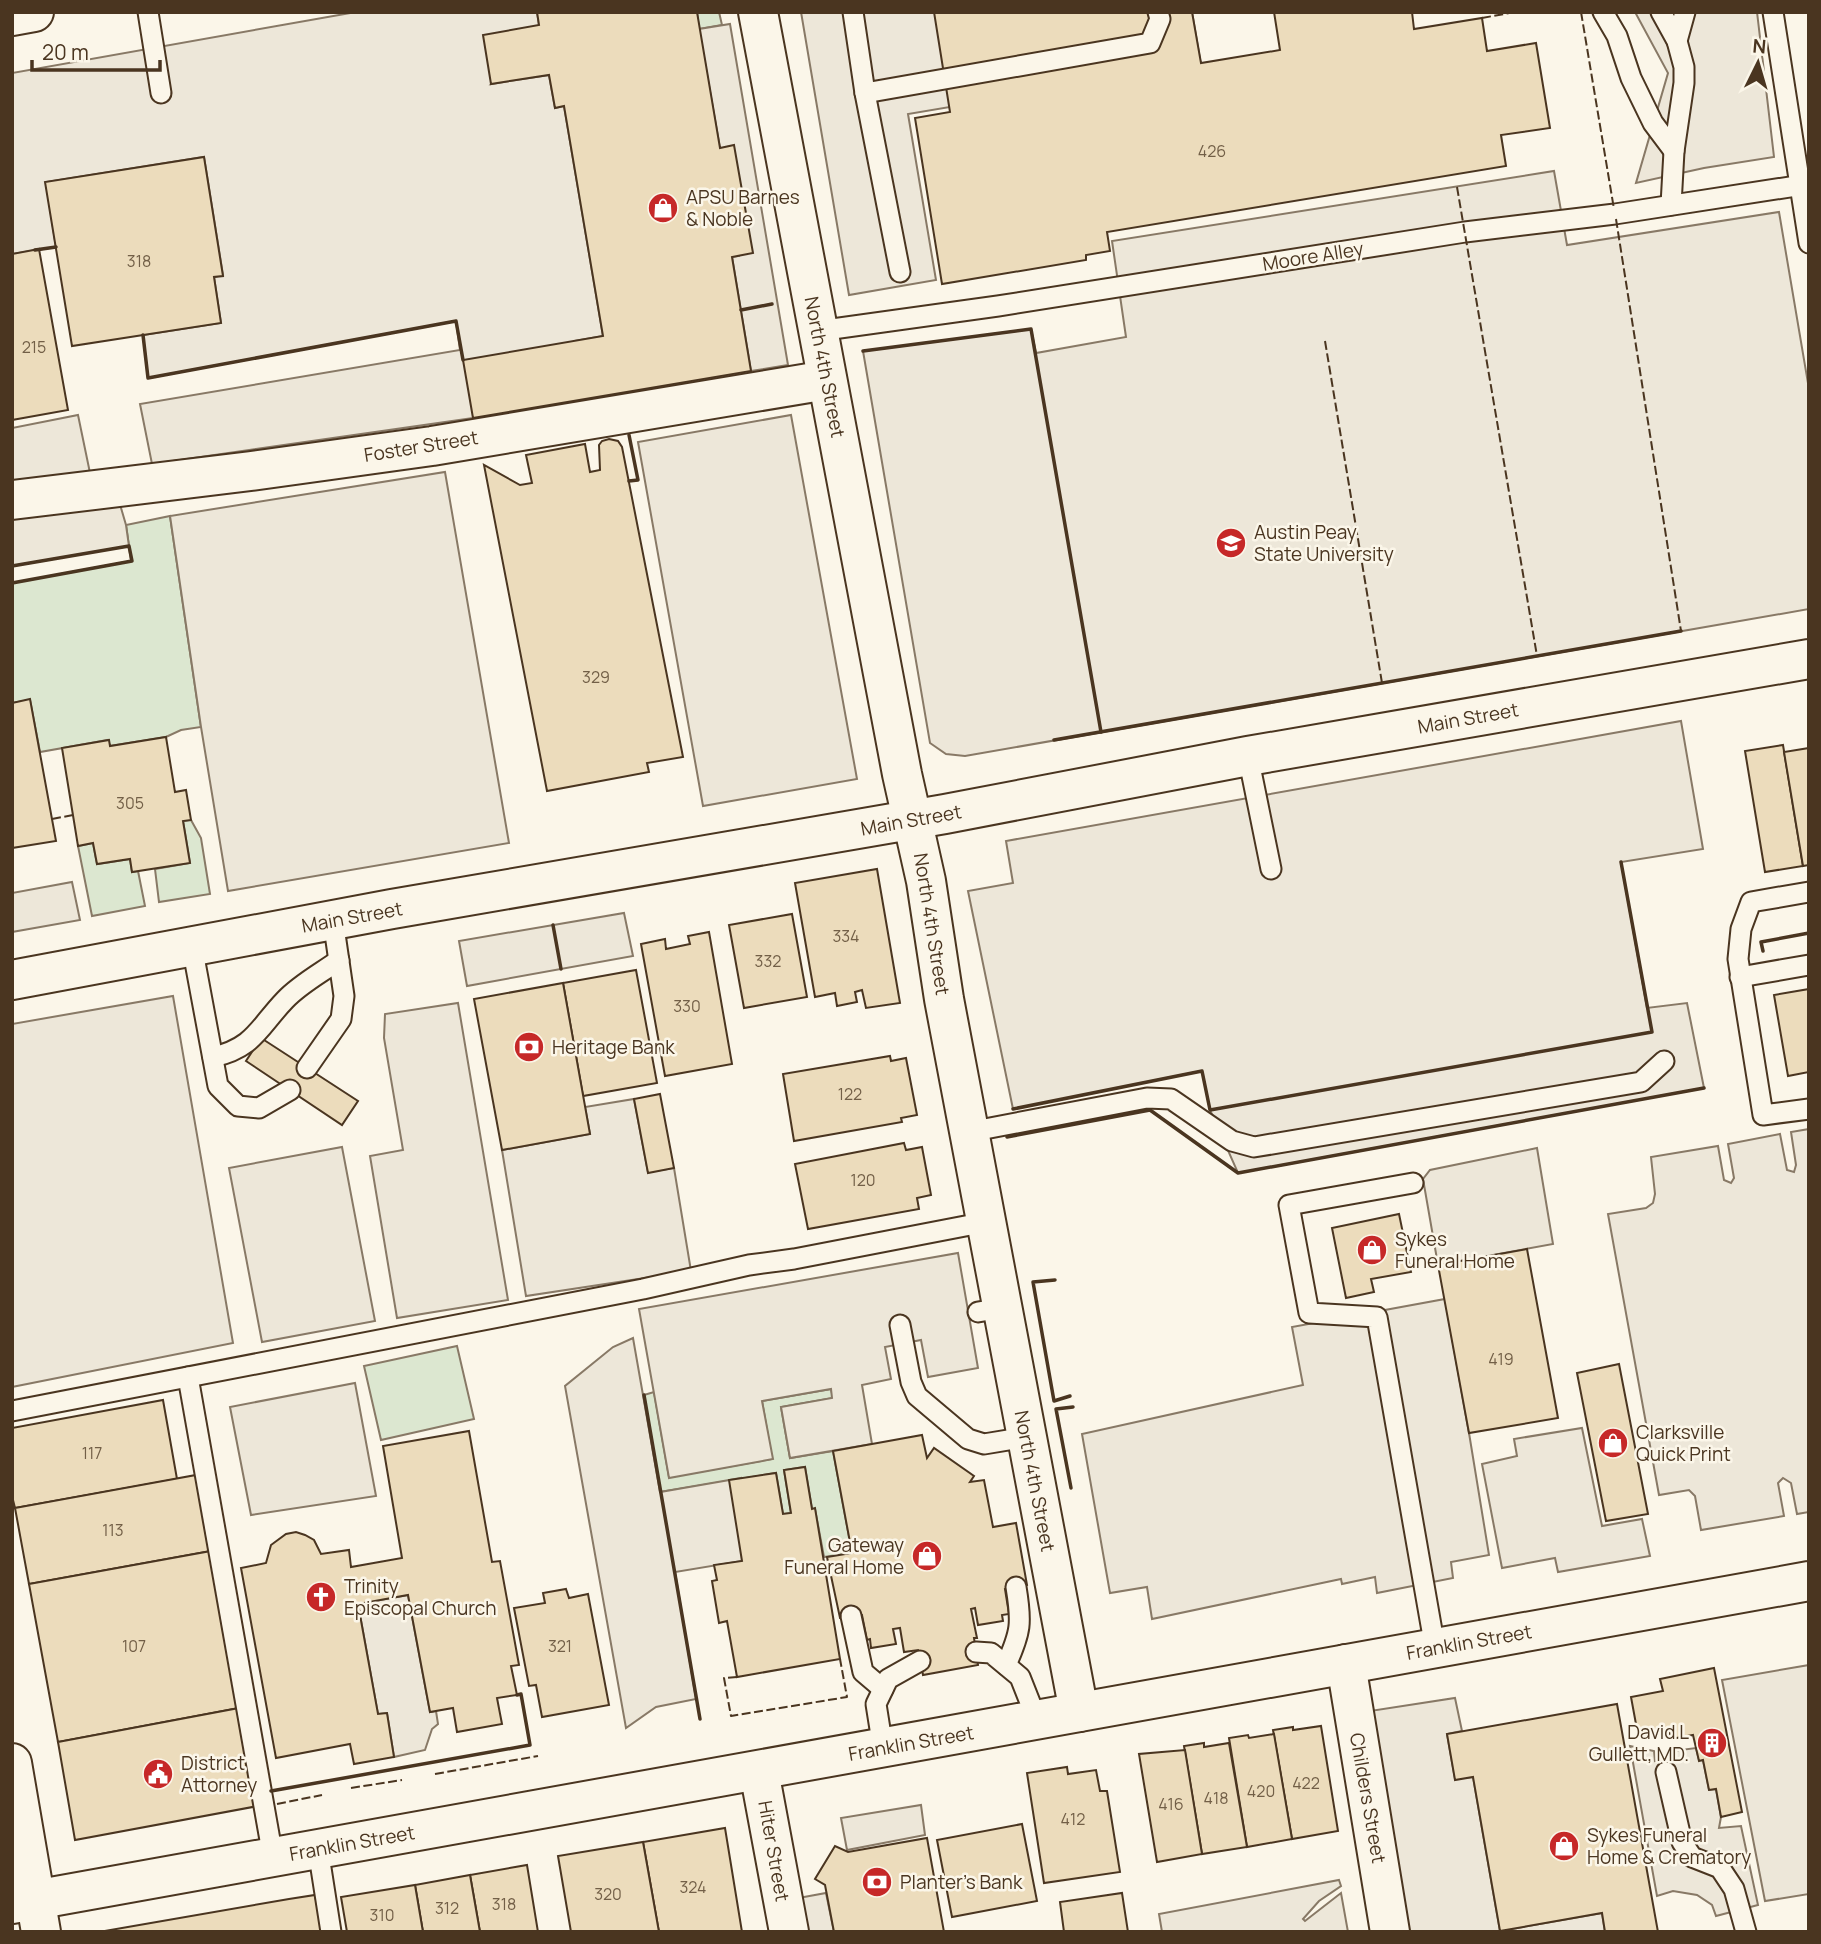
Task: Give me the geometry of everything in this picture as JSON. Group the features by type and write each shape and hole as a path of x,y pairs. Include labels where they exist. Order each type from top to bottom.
{"street":[{"path":"12,16 34,12"},
{"name":"North 4th Street","path":"758,12 902,774 926,881 944,999 986,1222 990,1310 1027,1437 1079,1712"},
{"name":"Foster Street","path":"12,500 432,446 827,380"},
{"name":"Main Street","path":"12,980 333,920 913,820 1248,755 1809,659"},
{"name":"Franklin Street","path":"29,1912 273,1857 1809,1581"},
{"name":"Childers Street","path":"1346,1664 1390,1932"},
{"path":"12,1763 29,1912"},
{"name":"Hiter Street","path":"759,1771 789,1932"}],"lane":[{"path":"148,12 161,93"},
{"path":"853,12 865,93 900,272"},
{"path":"865,93 1150,43 1160,19 1158,12"},
{"path":"1602,12 1618,36 1631,78 1653,123 1675,151"},
{"path":"1661,12 1677,41 1684,67 1671,205"},
{"path":"1677,41 1685,12"},
{"path":"1773,12 1804,185 1809,243"},
{"name":"Moore Alley","path":"818,331 998,306 1465,232 1536,225 1804,185"},
{"path":"1248,755 1271,869"},
{"path":"1809,892 1751,902 1738,944 1740,977 1762,1115 1809,1109"},
{"path":"307,1068 341,1019 344,996 333,920"},
{"path":"192,946 218,1086 238,1107 259,1108 290,1090"},
{"path":"213,1057 249,1042 287,998 339,960"},
{"path":"1740,977 1809,965"},
{"path":"969,1132 1147,1098 1171,1099 1232,1141 1254,1147 1641,1082 1664,1061"},
{"path":"1413,1183 1289,1205 1309,1313 1377,1317 1435,1648"},
{"path":"12,1412 643,1289 750,1265 986,1222"},
{"path":"900,1325 911,1382 917,1396 968,1439 984,1444 1027,1437"},
{"path":"188,1377 273,1857"},
{"path":"1006,1665 1019,1636 1021,1616 1016,1587"},
{"path":"851,1616 863,1672 883,1689"},
{"path":"976,1652 991,1653 1020,1677 1037,1720"},
{"path":"883,1748 876,1704 888,1679 920,1661"},
{"path":"1666,1772 1682,1842 1692,1857 1720,1868 1734,1889 1746,1932"},
{"path":"318,1849 331,1932"}],"green space":[{"path":"697,12 719,12 722,25 699,29"},
{"path":"170,516 201,727 181,730 166,737 110,746 108,740 40,752 30,700 12,703 12,583 131,561 126,525"},
{"path":"191,820 201,838 210,894 159,902 155,869 190,863 183,821"},
{"path":"93,843 97,864 130,859 132,872 138,871 145,906 92,916 78,846"},
{"path":"457,1346 474,1419 381,1440 364,1366"},
{"path":"831,1389 833,1398 781,1407 790,1458 833,1451 852,1553 824,1557 805,1467 784,1470 791,1513 783,1514 776,1473 660,1492 644,1395 654,1392 669,1477 772,1459 762,1401"}],"shaded area":[{"path":"356,12 537,12 539,25 491,84 549,75 555,108 564,106 603,336 574,341 583,399 473,418 152,464 140,404 460,350 456,321 148,378 143,335 221,323 214,277 223,275 204,157 46,182 56,247 12,254 12,73"},
{"path":"801,12 1192,12 1211,124 1104,81 908,114 936,280 849,295"},
{"path":"1635,12 1757,12 1774,157 1704,168 1636,183 1668,73"},
{"path":"730,24 788,365 751,371 732,257 739,256 699,29"},
{"path":"1554,171 1567,245 1779,212 1809,389 1809,609 965,756 946,754 930,743 863,351 1031,329 1036,353 1126,337 1112,241"},
{"path":"78,415 96,502 119,501 129,546 12,566 12,428"},
{"path":"791,415 857,779 703,806 638,442"},
{"path":"445,472 509,843 228,891 170,516"},
{"path":"1681,721 1703,849 1621,862 1647,1008 1687,1003 1704,1088 1238,1173 1210,1110 1202,1071 1013,1109 968,891 1013,883 1006,841"},
{"path":"72,882 80,920 12,932 12,893"},
{"path":"624,913 633,956 467,986 459,941"},
{"path":"173,996 233,1343 12,1387 12,1024"},
{"path":"458,1003 508,1300 397,1318 370,1156 403,1150 384,1038 385,1014"},
{"path":"634,1099 648,1172 674,1168 691,1271 526,1296 502,1150 590,1134 585,1107"},
{"path":"1809,1129 1809,1512 1797,1514 1791,1483 1783,1478 1778,1483 1784,1516 1701,1530 1695,1496 1689,1490 1659,1495 1608,1214 1646,1208 1653,1203 1655,1194 1651,1157 1718,1146 1724,1180 1731,1183 1734,1178 1728,1144 1780,1134 1787,1170 1794,1172 1796,1165 1791,1132"},
{"path":"342,1147 375,1321 262,1342 229,1168"},
{"path":"1537,1148 1553,1244 1438,1265 1423,1179 1430,1170"},
{"path":"958,1253 978,1368 928,1377 921,1340 885,1347 891,1379 862,1385 872,1444 790,1458 781,1407 832,1398 831,1389 762,1401 773,1459 669,1478 639,1309"},
{"path":"1445,1299 1489,1555 1451,1562 1453,1578 1377,1593 1375,1577 1342,1584 1341,1579 1152,1619 1147,1587 1110,1593 1082,1434 1303,1385 1292,1327"},
{"path":"633,1338 660,1492 741,1478 742,1561 675,1572 696,1699 656,1707 626,1728 565,1386 613,1347"},
{"path":"355,1383 376,1496 251,1515 230,1407"},
{"path":"1582,1428 1602,1526 1642,1519 1650,1556 1558,1572 1555,1558 1502,1568 1482,1464 1517,1456 1514,1439"},
{"path":"408,1595 430,1712 436,1711 438,1724 432,1729 425,1750 394,1757 387,1713 378,1714 358,1604"},
{"path":"1809,1665 1809,1894 1765,1901 1722,1680"},
{"path":"1455,1698 1462,1731 1447,1734 1455,1779 1473,1777 1500,1931 1602,1913 1605,1932 1410,1932 1399,1894 1370,1711"},
{"path":"1630,1746 1654,1751 1655,1761 1673,1758 1672,1751 1696,1748 1699,1760 1703,1760 1709,1790 1716,1789 1721,1817 1719,1828 1741,1826 1758,1905 1716,1916 1712,1905 1697,1895 1673,1891 1657,1896"},
{"path":"921,1805 925,1835 847,1850 841,1818"},
{"path":"1339,1880 1341,1886 1319,1901 1303,1919 1305,1921 1341,1893 1348,1932 1162,1932 1159,1914"},
{"path":"826,1893 834,1932 800,1932 793,1899"}],"building":[{"name":"APSU Barnes & Noble","path":"537,12 697,12 720,148 734,145 753,253 732,257 751,371 473,418 463,360 603,336 564,106 555,108 549,75 491,84 483,35 539,25"},
{"path":"934,12 1192,12 1201,63 1280,50 1274,12 1412,12 1414,29 1482,18 1487,51 1536,43 1550,128 1501,135 1506,166 1107,232 1110,251 1086,255 1086,260 942,284 915,118 950,112"},
{"path":"204,157 223,276 214,277 221,323 72,346 45,182"},
{"path":"39,249 68,410 12,420 12,254"},
{"path":"609,439 618,441 622,447 683,757 647,763 649,772 547,791 484,465 520,485 532,483 526,455 585,444 590,472 600,470 599,445"},
{"path":"30,699 56,841 12,848 12,703"},
{"path":"166,737 175,792 186,790 191,820 183,821 190,863 132,872 130,859 97,864 93,843 78,846 62,748 109,740 110,746"},
{"path":"1783,745 1803,866 1765,872 1745,751"},
{"path":"1809,748 1809,865 1803,866 1784,752"},
{"path":"877,869 900,1003 866,1008 862,990 855,992 857,1002 837,1006 835,993 815,997 795,883"},
{"path":"792,914 807,997 744,1008 729,925"},
{"path":"709,932 732,1064 665,1076 641,944 665,939 666,949 690,944 688,936"},
{"name":"Heritage Bank","path":"636,970 657,1083 583,1096 563,983"},
{"name":"Heritage Bank","path":"563,983 590,1134 502,1150 474,999"},
{"path":"1809,989 1809,1072 1788,1076 1774,995"},
{"path":"261,1038 358,1101 342,1125 246,1061"},
{"path":"890,1056 891,1061 906,1058 917,1115 901,1118 902,1122 794,1141 783,1074"},
{"path":"660,1094 674,1168 648,1173 634,1099"},
{"path":"904,1143 906,1150 922,1147 931,1195 917,1198 919,1209 808,1229 795,1164"},
{"name":"Sykes Funeral Home","path":"1399,1214 1411,1272 1371,1279 1374,1292 1346,1298 1332,1228"},
{"path":"1527,1249 1558,1418 1469,1433 1438,1265"},
{"name":"Clarksville Quick Print","path":"1619,1364 1648,1514 1606,1521 1577,1373"},
{"path":"163,1400 177,1479 15,1508 12,1496 12,1428"},
{"name":"Trinity Episcopal Church","path":"469,1431 492,1562 500,1561 519,1665 511,1666 517,1695 497,1698 502,1724 457,1732 453,1708 430,1712 408,1595 358,1604 378,1714 387,1713 394,1757 354,1764 350,1744 276,1758 241,1568 266,1563 271,1545 286,1534 296,1532 314,1540 321,1554 349,1550 351,1567 402,1558 383,1446"},
{"name":"Gateway Funeral Home","path":"922,1435 927,1458 934,1448 974,1476 970,1482 984,1480 993,1527 1016,1523 1027,1585 1005,1589 1009,1614 1002,1615 1003,1621 978,1625 975,1608 971,1609 977,1638 974,1638 978,1665 923,1675 918,1650 904,1652 900,1628 893,1629 896,1644 871,1648 862,1615 840,1618 827,1557 852,1553 833,1451"},
{"path":"805,1467 812,1509 815,1508 840,1659 737,1677 727,1621 719,1623 712,1581 717,1580 714,1565 742,1561 729,1480 776,1473 783,1514 791,1513 784,1470"},
{"path":"196,1475 211,1551 29,1584 15,1508"},
{"path":"211,1551 239,1708 58,1742 29,1584"},
{"path":"566,1589 569,1598 588,1594 609,1705 542,1717 536,1685 529,1686 514,1608 545,1603 543,1593"},
{"name":"David L Gullett, MD.","path":"1714,1668 1742,1812 1721,1817 1716,1789 1709,1790 1703,1760 1699,1761 1693,1735 1671,1739 1669,1729 1638,1735 1631,1697 1663,1691 1660,1679"},
{"name":"Sykes Funeral Home & Crematory","path":"1617,1704 1658,1932 1605,1932 1602,1913 1500,1931 1473,1777 1455,1780 1447,1734"},
{"name":"District Attorney","path":"239,1708 258,1806 75,1840 58,1742"},
{"path":"1321,1726 1338,1831 1292,1839 1273,1730"},
{"path":"1274,1734 1292,1839 1247,1847 1229,1738"},
{"path":"1204,1743 1204,1747 1229,1743 1247,1847 1202,1854 1184,1746"},
{"path":"1185,1750 1202,1854 1157,1862 1139,1754"},
{"path":"1067,1767 1068,1774 1096,1770 1100,1791 1107,1791 1120,1872 1044,1883 1027,1773"},
{"path":"1022,1824 1037,1901 952,1917 937,1840"},
{"path":"725,1828 742,1932 659,1932 643,1842"},
{"name":"Planter's Bank","path":"927,1838 944,1932 834,1932 825,1885 815,1879 835,1846 848,1852"},
{"path":"643,1842 659,1932 571,1932 558,1856"},
{"path":"527,1865 538,1932 480,1932 470,1875"},
{"path":"470,1875 480,1932 423,1932 415,1885"},
{"path":"415,1885 423,1932 347,1932 341,1897"},
{"path":"1122,1893 1128,1932 1064,1932 1060,1902"},
{"path":"315,1895 322,1932 99,1932 289,1899"}],"fence":[{"path":"1482,18 1515,12"},
{"path":"1581,12 1614,209"},
{"path":"1457,187 1537,656"},
{"path":"1616,219 1681,631"},
{"path":"1325,341 1382,683"},
{"path":"52,819 73,815"},
{"path":"737,1677 724,1678 731,1716 847,1697 840,1659"},
{"path":"435,1774 538,1756"},
{"path":"351,1788 402,1780"},
{"path":"277,1804 322,1795"}],"wall":[{"path":"35,250 56,247"},
{"path":"741,310 772,304"},
{"path":"143,335 148,378 456,321 463,360"},
{"path":"863,351 1031,329 1101,732"},
{"path":"629,435 638,480 629,481"},
{"path":"12,566 129,546 132,561 12,583"},
{"path":"1054,740 1681,631"},
{"path":"1013,1109 1202,1071 1210,1110 1652,1032 1621,862"},
{"path":"553,925 561,969"},
{"path":"1763,951 1761,942 1809,933"},
{"path":"1007,1137 1150,1110 1238,1173 1704,1088"},
{"path":"1055,1280 1033,1282 1054,1401 1070,1396"},
{"path":"644,1395 700,1719"},
{"path":"1071,1488 1056,1409 1073,1407"},
{"path":"271,1791 530,1745 521,1694 517,1695"}],"place":[{"name":"APSU Barnes & Noble","path":"663,208"},
{"name":"Austin Peay State University","path":"1231,543"},
{"name":"Heritage Bank","path":"529,1047"},
{"name":"Sykes Funeral Home","path":"1372,1250"},
{"name":"Clarksville Quick Print","path":"1613,1443"},
{"name":"Gateway Funeral Home","path":"927,1556"},
{"name":"Trinity Episcopal Church","path":"321,1597"},
{"name":"David L Gullett, MD.","path":"1712,1743"},
{"name":"District Attorney","path":"158,1774"},
{"name":"Sykes Funeral Home & Crematory","path":"1564,1846"},
{"name":"Planter's Bank","path":"877,1882"}]}
